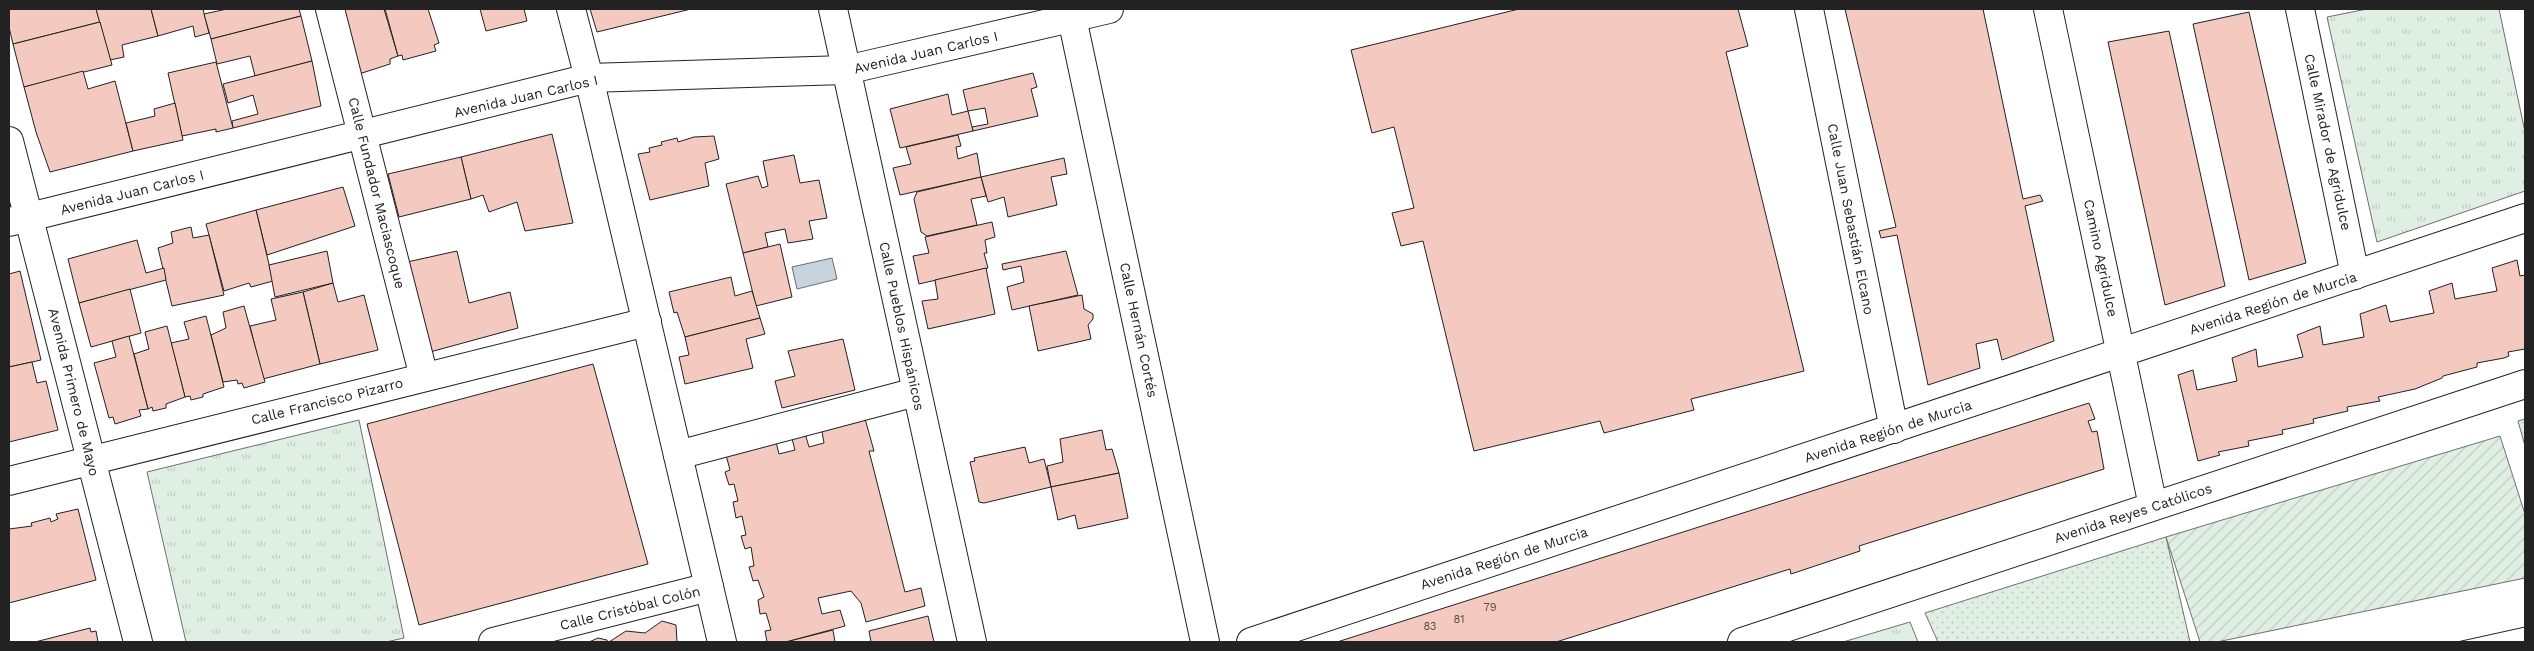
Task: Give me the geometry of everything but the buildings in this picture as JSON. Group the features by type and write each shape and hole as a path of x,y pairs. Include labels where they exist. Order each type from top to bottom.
{"street":[{"name":"Calle Fundador Maciascoque","path":"330,9 424,377"},
{"path":"571,9 722,642"},
{"name":"Calle Pueblos Hispánicos","path":"833,9 972,642"},
{"name":"Avenida Juan Carlos I","path":"19,220 589,78 846,70 1109,9"},
{"name":"Calle Juan Sebastián Elcano","path":"1809,9 1894,428"},
{"name":"Camino Agridulce","path":"2048,9 2153,506"},
{"name":"Calle Mirador de Agridulce","path":"2300,9 2355,275"},
{"name":"Calle Hernán Cortés","path":"1072,18 1205,642"},
{"name":"Avenida Primero de Mayo","path":"9,141 19,220 91,459 138,642"},
{"name":"Avenida Región de Murcia","path":"1251,642 2525,218"},
{"name":"Calle Francisco Pizarro","path":"9,481 91,459 647,322"},
{"name":"Avenida Reyes Católicos","path":"1742,642 2525,384"},
{"path":"678,455 916,392"},
{"name":"Calle Cristóbal Colón","path":"493,642 710,588"}],"green space":[{"path":"2367,9 2499,9 2525,132 2525,191 2377,242 2327,17"},
{"path":"2525,419 2525,446 2518,421"},
{"path":"359,420 404,638 386,642 186,642 147,472"},
{"path":"2500,436 2525,514 2525,578 2217,642 2200,642 2166,537"},
{"path":"2166,537 2190,642 1938,642 1925,613"},
{"path":"1910,622 1918,642 1843,642"}],"shaded area":[{"path":"832,258 837,279 797,289 792,267"}],"tram line":[{"path":"2457,642 2525,627"}]}
